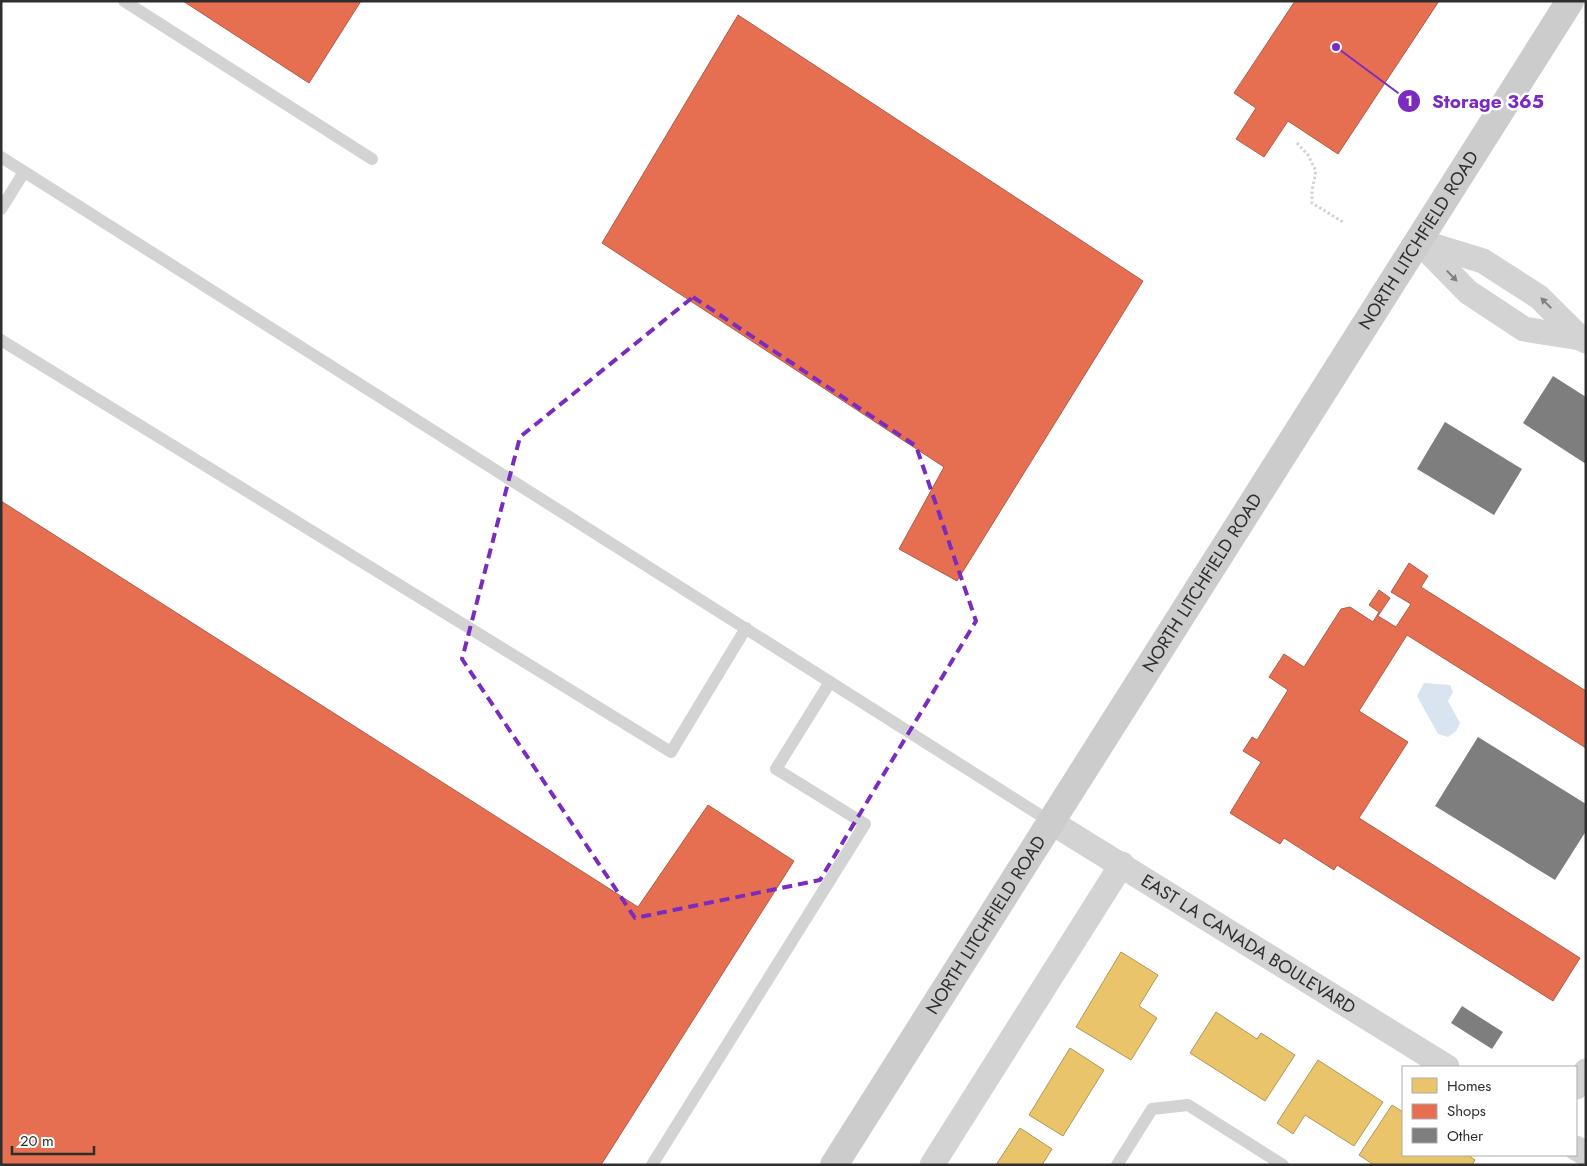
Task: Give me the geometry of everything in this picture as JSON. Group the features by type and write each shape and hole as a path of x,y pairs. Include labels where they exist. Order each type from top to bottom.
{"main road":[{"name":"NORTH LITCHFIELD ROAD","path":"834,1165 1570,1"}],"street":[{"path":"1418,241 1483,261 1539,296 1583,340"},
{"path":"1418,241 1468,292 1524,329 1583,340"},
{"name":"EAST LA CANADA BOULEVARD","path":"1051,822 1122,864 1445,1066"},
{"path":"932,1165 1122,864"},
{"path":"1577,1085 1586,1071"}],"lane":[{"path":"124,1 372,159"},
{"path":"1,157 1051,822"},
{"path":"1,209 24,172"},
{"path":"1,340 671,752 746,628"},
{"path":"652,1165 866,824 776,769 830,682"},
{"path":"1117,1165 1152,1109 1188,1106 1283,1165"}],"path":[{"path":"1296,143 1308,156 1316,171 1312,202 1343,222"}],"highlighted area":[{"path":"693,297 916,446 976,621 820,880 635,918 462,659 520,437"}],"shaded area":[{"path":"1424,683 1450,685 1453,692 1448,701 1460,723 1456,731 1448,737 1438,734 1417,696"}],"building: Homes":[{"path":"1121,952 1158,975 1139,1006 1157,1018 1131,1060 1076,1027"},
{"path":"1216,1012 1257,1039 1261,1033 1295,1055 1265,1101 1190,1053"},
{"path":"1070,1048 1104,1070 1063,1136 1029,1115"},
{"path":"1318,1060 1383,1102 1354,1146 1305,1115 1293,1134 1277,1123"},
{"path":"1392,1105 1402,1111 1402,1156 1469,1156 1475,1160 1472,1165 1374,1165 1359,1155"},
{"path":"1020,1128 1052,1149 1042,1165 996,1165"}],"building: Shops":[{"path":"183,1 361,1 309,83"},
{"path":"1295,1 1439,1 1338,154 1288,121 1264,157 1236,139 1256,108 1234,93"},
{"path":"738,15 1143,281 957,581 899,549 944,467 602,243"},
{"path":"1,501 638,907 708,805 794,861 601,1165 1,1165"},
{"path":"1409,563 1428,576 1421,587 1586,691 1586,748 1407,635 1359,711 1408,742 1359,818 1580,958 1553,1001 1337,865 1334,870 1284,838 1280,844 1230,813 1261,762 1243,751 1252,737 1257,740 1288,690 1269,677 1284,654 1304,667 1341,609 1350,607 1373,622 1379,612 1369,605 1379,590 1390,598 1378,616 1396,627 1411,604 1391,592"}],"building: Other":[{"path":"1553,376 1586,397 1586,464 1523,423"},
{"path":"1445,422 1522,469 1494,515 1417,469"},
{"path":"1478,737 1586,804 1586,831 1555,880 1435,806"},
{"path":"1462,1006 1503,1032 1492,1049 1451,1023"}],"place":[{"name":"Storage 365","path":"1336,47"}]}
